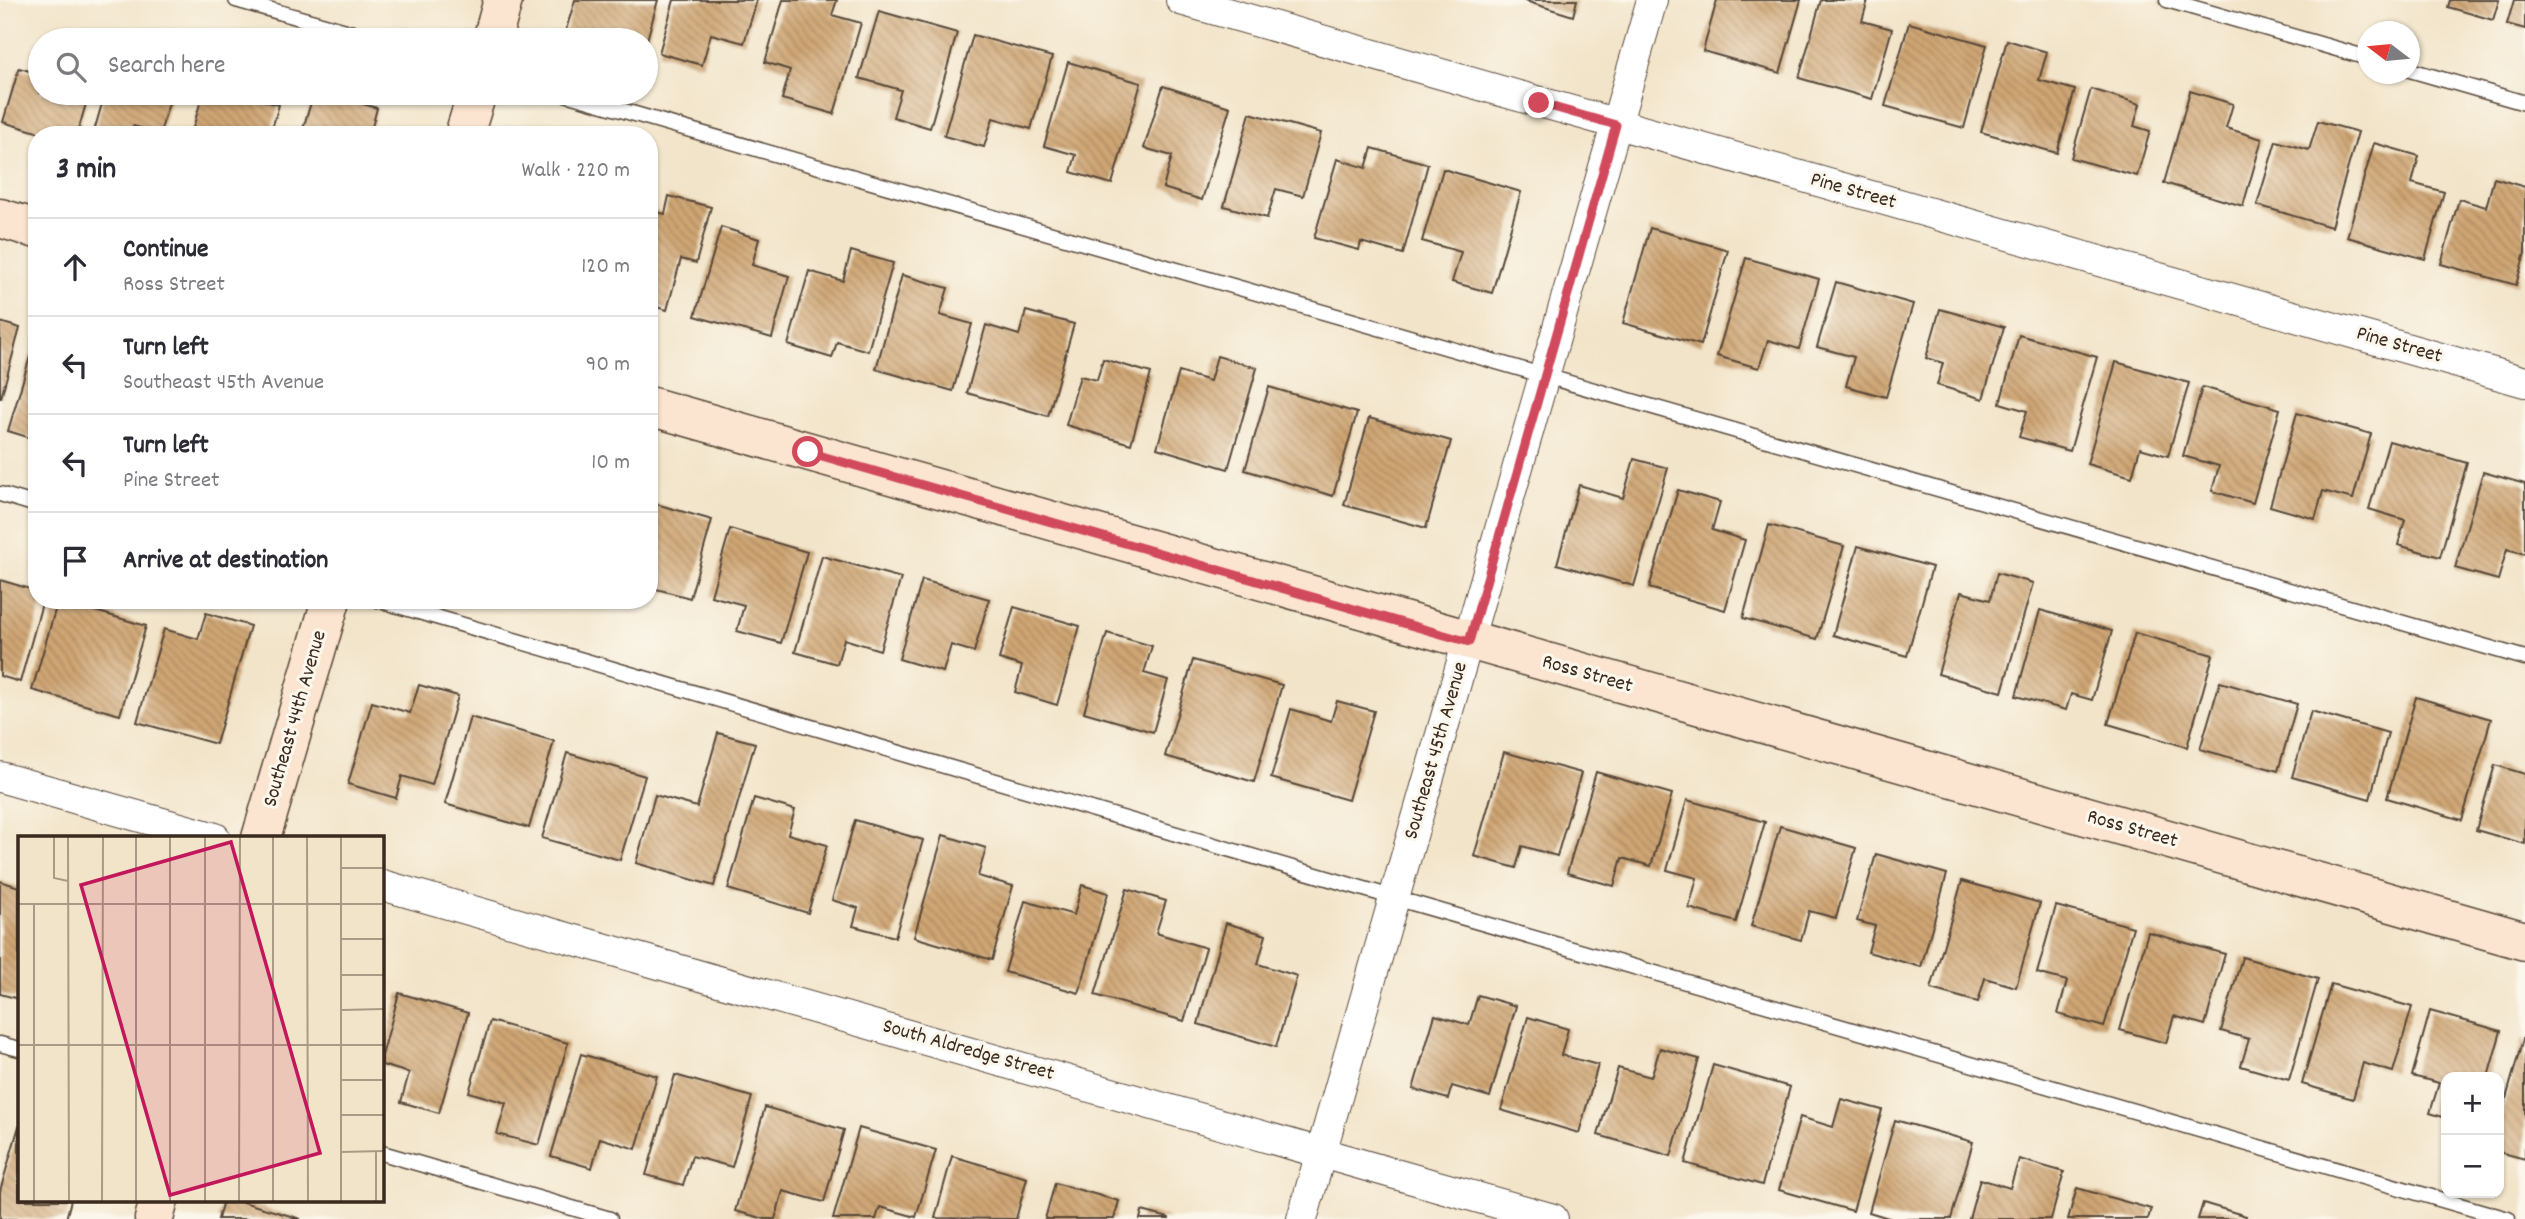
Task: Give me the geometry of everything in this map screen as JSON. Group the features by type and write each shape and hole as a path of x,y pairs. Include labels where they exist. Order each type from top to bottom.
{"street":[{"path":"495,28 503,0"},
{"name":"Pine Street","path":"1181,0 2525,382"},
{"name":"Southeast 45th Avenue","path":"1302,1219 1652,0"},
{"path":"467,126 473,105"},
{"path":"0,218 28,226"},
{"name":"Ross Street","path":"658,409 2525,941"},
{"name":"Southeast 44th Avenue","path":"262,836 328,609"},
{"path":"0,777 208,836"},
{"name":"South Aldredge Street","path":"383,885 1553,1219"},
{"path":"154,1219 158,1202"}],"lane":[{"path":"236,0 336,28"},
{"path":"2167,0 2357,55"},
{"path":"2420,73 2525,103"},
{"path":"604,105 2525,659"},
{"path":"0,494 28,502"},
{"path":"409,609 1395,898 2508,1219"},
{"path":"0,1044 18,1049"},
{"path":"383,1153 610,1219"}],"building":[{"path":"575,0 658,0 650,28 567,28"},
{"path":"674,0 757,0 744,43 711,34 702,65 659,53"},
{"path":"783,0 837,0 832,15 861,23 834,114 782,99 790,70 765,62"},
{"path":"1522,0 1577,0 1573,16"},
{"path":"1717,0 1801,0 1780,73 1703,51"},
{"path":"1821,0 1868,0 1862,21 1892,29 1872,99 1799,78"},
{"path":"2450,0 2499,0 2493,20 2448,7"},
{"path":"2514,0 2525,0 2525,29 2507,24"},
{"path":"879,11 957,33 930,128 893,117 901,90 859,78"},
{"path":"1909,23 1987,45 1964,128 1885,106"},
{"path":"973,35 1052,57 1031,129 993,118 984,147 944,136"},
{"path":"2007,40 2047,52 2039,80 2075,90 2057,153 1981,132"},
{"path":"1068,62 1141,83 1112,184 1071,172 1076,155 1044,146"},
{"path":"19,68 28,71 28,105 86,105 80,126 28,126 28,129 3,122"},
{"path":"1163,86 1230,107 1202,200 1163,188 1172,156 1144,148"},
{"path":"2091,89 2140,104 2134,126 2150,131 2137,176 2071,158"},
{"path":"2190,91 2233,104 2226,128 2262,139 2243,206 2164,183"},
{"path":"102,105 168,105 162,126 96,126"},
{"path":"200,105 279,105 273,126 194,126"},
{"path":"310,105 366,105 377,108 372,126 304,126"},
{"path":"1250,113 1321,133 1303,196 1276,189 1267,218 1224,206"},
{"path":"2318,121 2358,132 2331,227 2257,205 2276,141 2309,150"},
{"path":"2374,143 2419,156 2412,183 2444,192 2425,259 2347,237"},
{"path":"1372,148 1428,164 1403,254 1361,242 1359,250 1314,238 1337,159 1366,168"},
{"path":"1443,169 1521,192 1492,293 1452,282 1461,252 1422,241"},
{"path":"2494,178 2525,187 2525,253 2516,285 2441,264 2459,199 2486,207"},
{"path":"669,196 711,207 696,263 681,259 667,310 658,308 658,212 665,214"},
{"path":"721,227 759,239 752,265 789,276 772,338 695,316"},
{"path":"1650,228 1728,250 1701,345 1623,323"},
{"path":"851,251 893,263 868,351 837,342 832,358 788,345 809,271 843,281"},
{"path":"1746,258 1819,279 1799,349 1768,340 1759,368 1717,356"},
{"path":"902,275 948,288 940,315 972,324 953,391 876,369"},
{"path":"1836,282 1913,304 1886,397 1846,386 1854,357 1817,347"},
{"path":"1940,309 2004,327 1983,399 1937,385 1943,363 1926,358"},
{"path":"1026,311 1074,324 1048,416 967,393 986,325 1019,335"},
{"path":"0,322 20,328 1,398 0,398"},
{"path":"2019,335 2097,357 2070,451 2019,437 2027,411 2000,403"},
{"path":"1217,356 1257,368 1228,469 1157,448 1179,372 1210,381"},
{"path":"1103,359 1151,373 1131,444 1066,425 1080,376 1097,380"},
{"path":"2116,362 2189,383 2168,456 2140,448 2132,477 2087,464"},
{"path":"28,363 28,437 8,431"},
{"path":"1269,387 1357,413 1333,496 1245,470"},
{"path":"2202,387 2280,409 2253,503 2212,491 2219,466 2183,456"},
{"path":"2297,413 2371,434 2353,499 2323,491 2315,519 2270,506"},
{"path":"1369,418 1451,441 1426,528 1344,505"},
{"path":"2389,441 2467,463 2440,557 2398,545 2405,520 2369,509"},
{"path":"1634,459 1668,468 1634,586 1557,564 1579,485 1623,498"},
{"path":"2483,472 2525,484 2525,554 2507,549 2498,580 2455,568"},
{"path":"1678,490 1720,502 1712,530 1745,540 1725,610 1649,588"},
{"path":"658,505 712,520 690,598 658,589"},
{"path":"1769,525 1844,546 1817,639 1743,618"},
{"path":"730,529 807,552 781,643 737,631 744,605 711,596"},
{"path":"1858,546 1932,567 1907,656 1833,635"},
{"path":"822,556 901,578 880,650 844,639 837,664 795,652"},
{"path":"1997,573 2033,583 2002,692 1938,674 1961,592 1990,600"},
{"path":"0,580 28,588 28,609 40,609 20,682 0,676"},
{"path":"922,580 989,599 974,652 951,645 943,672 899,659"},
{"path":"1014,607 1080,626 1057,705 1015,692 1022,666 999,659"},
{"path":"55,609 88,609 146,626 120,715 32,690"},
{"path":"2040,610 2112,631 2092,700 2071,694 2066,710 2016,696"},
{"path":"206,613 250,626 216,744 137,722 164,629 198,639"},
{"path":"1107,633 1152,646 1144,673 1168,680 1153,732 1084,712"},
{"path":"2135,633 2213,655 2187,747 2108,724"},
{"path":"1193,660 1282,685 1254,782 1165,756"},
{"path":"2220,682 2297,704 2278,771 2200,749"},
{"path":"419,685 458,696 432,785 402,776 396,798 348,784 372,702 410,713"},
{"path":"2416,697 2491,719 2462,820 2387,798"},
{"path":"1337,701 1374,711 1348,800 1271,778 1291,709 1331,721"},
{"path":"2311,711 2388,733 2370,799 2292,777"},
{"path":"470,717 554,741 529,828 445,804"},
{"path":"718,733 755,743 714,886 636,863 655,795 697,807"},
{"path":"1504,752 1581,773 1557,856 1522,846 1516,868 1474,856"},
{"path":"567,753 645,776 620,860 542,838"},
{"path":"2495,765 2525,774 2525,844 2476,830"},
{"path":"1596,772 1672,794 1651,866 1622,858 1614,886 1567,873"},
{"path":"754,798 795,810 788,834 827,845 808,913 728,889"},
{"path":"1687,800 1765,822 1736,922 1689,908 1697,878 1667,870"},
{"path":"855,820 923,840 895,937 853,926 858,908 832,900"},
{"path":"1780,826 1856,848 1836,918 1809,911 1801,940 1751,926"},
{"path":"943,835 986,848 978,876 1013,886 992,960 914,937"},
{"path":"1876,854 1947,874 1921,967 1868,952 1875,926 1857,921"},
{"path":"0,881 18,887 18,999 0,994"},
{"path":"1962,881 2040,903 2016,987 1985,978 1978,1002 1931,989"},
{"path":"1082,885 1108,893 1079,993 1005,972 1025,901 1074,915"},
{"path":"1127,889 1166,901 1156,933 1206,948 1184,1021 1095,995"},
{"path":"2056,906 2133,927 2104,1027 2058,1014 2067,981 2037,973"},
{"path":"1226,923 1266,935 1258,964 1297,976 1276,1047 1198,1024"},
{"path":"2148,932 2225,954 2205,1025 2174,1016 2166,1043 2120,1030"},
{"path":"2242,957 2318,979 2289,1080 2241,1066 2249,1039 2221,1031"},
{"path":"2331,984 2412,1007 2393,1072 2363,1063 2353,1099 2302,1084"},
{"path":"399,993 468,1013 439,1113 401,1102 409,1073 383,1065 383,1052"},
{"path":"1478,995 1516,1006 1490,1097 1452,1086 1448,1099 1413,1089 1435,1015 1469,1025"},
{"path":"2430,1011 2501,1031 2489,1072 2441,1072 2441,1116 2430,1113 2439,1083 2412,1076"},
{"path":"1528,1017 1568,1029 1561,1055 1598,1065 1579,1133 1501,1110"},
{"path":"490,1021 568,1043 539,1145 497,1134 506,1103 469,1092"},
{"path":"2523,1039 2525,1159 2504,1153 2504,1106"},
{"path":"1660,1048 1699,1059 1671,1156 1598,1135 1618,1068 1651,1077"},
{"path":"581,1054 657,1076 636,1149 600,1138 592,1168 551,1156"},
{"path":"1713,1065 1790,1087 1762,1185 1685,1163"},
{"path":"675,1075 752,1097 732,1167 692,1156 683,1185 646,1175"},
{"path":"1841,1099 1882,1110 1853,1211 1779,1190 1800,1117 1833,1127"},
{"path":"765,1107 844,1130 824,1202 783,1191 775,1219 735,1211"},
{"path":"1895,1120 1973,1142 1951,1219 1892,1219 1869,1212"},
{"path":"859,1128 936,1150 916,1217 880,1207 876,1219 833,1219"},
{"path":"18,1129 18,1202 70,1202 66,1219 0,1219 0,1191"},
{"path":"952,1156 1027,1178 1016,1219 935,1218"},
{"path":"2019,1159 2064,1172 2051,1219 1969,1219 1980,1179 2010,1188"},
{"path":"1055,1183 1119,1201 1114,1219 1045,1219"},
{"path":"2077,1188 2151,1209 2148,1219 2068,1219"},
{"path":"222,1202 243,1202 301,1219 218,1219"},
{"path":"2203,1203 2246,1216 2245,1219 2198,1219"},
{"path":"1142,1211 1169,1218 1169,1219 1140,1219"}],"route":[{"path":"808,452 1469,642 1616,125 1539,103"}]}
